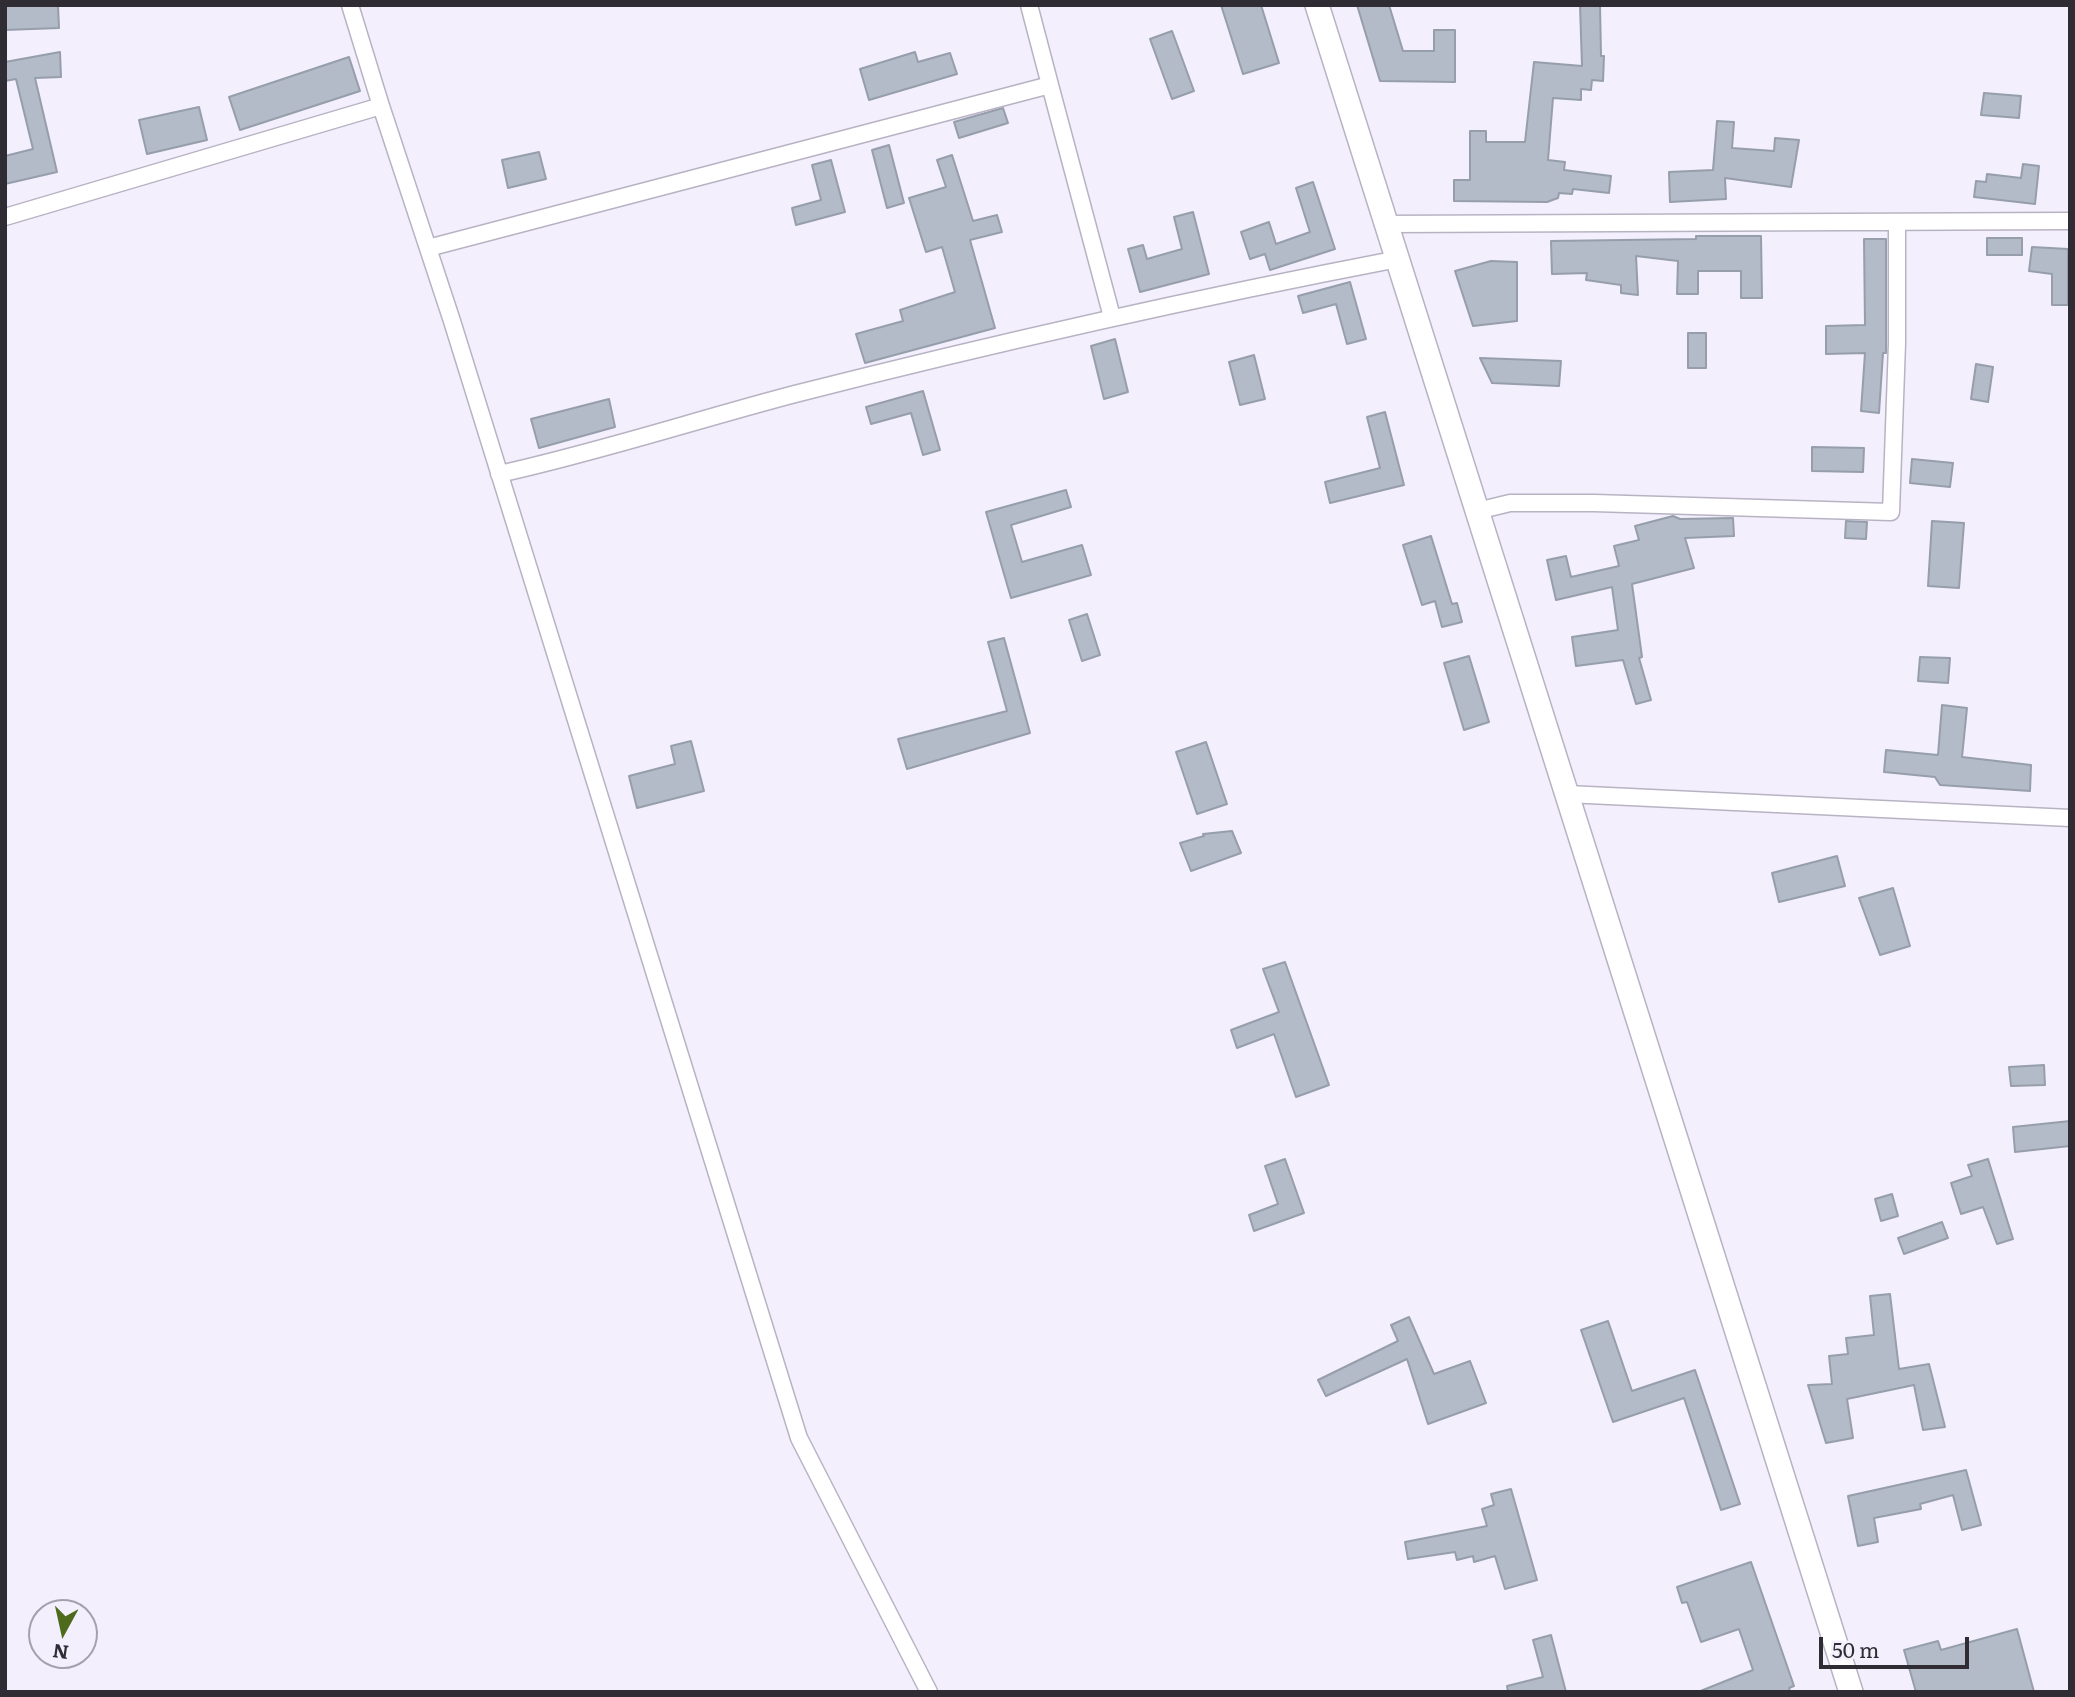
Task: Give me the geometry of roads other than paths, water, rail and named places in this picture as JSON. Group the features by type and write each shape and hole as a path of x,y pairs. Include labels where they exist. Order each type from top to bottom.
{"street":[{"path":"351,5 799,1438 929,1692"},
{"path":"1029,5 1112,317"},
{"path":"1317,5 1851,1692"},
{"path":"428,248 1050,85"},
{"path":"5,217 381,106"},
{"path":"1387,224 2070,221"},
{"path":"1477,511 1510,503 1594,503 1891,512 1897,343 1897,222"},
{"path":"499,474 562,460 792,395 1112,317 1398,259"},
{"path":"1567,793 2070,818"}]}
